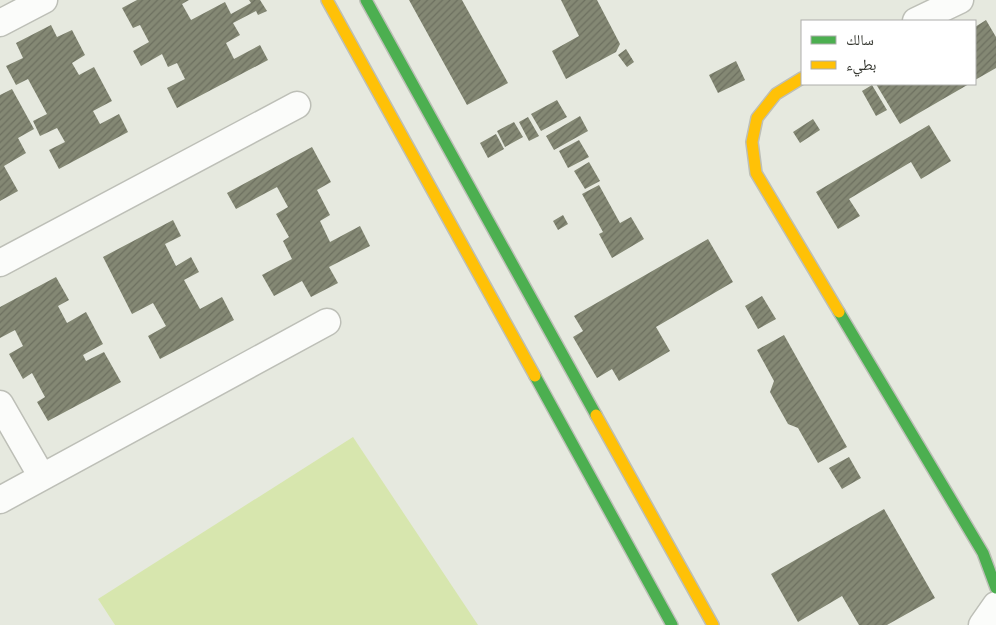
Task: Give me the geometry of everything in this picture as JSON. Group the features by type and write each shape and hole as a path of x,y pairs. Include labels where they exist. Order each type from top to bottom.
{"main road":[{"path":"327,0 672,625"},
{"path":"366,0 713,625"},
{"path":"801,78 789,84 762,107 752,138 756,173 983,554 996,588"}],"street":[{"path":"0,23 44,0"},
{"path":"918,20 960,0"},
{"path":"0,263 297,105"},
{"path":"0,500 327,322"},
{"path":"0,404 42,477"},
{"path":"982,625 996,605"}],"green space":[{"path":"353,437 478,625 115,625 98,599"}],"building":[{"path":"137,0 189,0 182,4 191,20 225,2 231,14 251,3 249,0 260,0 267,11 258,15 256,11 233,23 240,35 226,43 234,59 260,45 268,60 177,108 167,88 185,79 177,63 168,67 162,54 141,66 133,51 149,42 140,25 133,28 122,8"},
{"path":"409,0 462,0 508,83 467,105"},
{"path":"561,0 597,0 620,44 616,52 566,79 552,51 579,36"},
{"path":"986,20 996,37 996,68 976,79 976,26"},
{"path":"51,25 57,37 72,30 85,55 72,63 79,75 94,67 112,101 93,111 100,124 119,114 128,132 59,169 49,150 65,142 57,128 40,136 33,121 47,114 28,79 16,85 6,66 23,58 16,43"},
{"path":"626,49 634,62 627,67 618,55"},
{"path":"736,61 745,80 718,93 709,75"},
{"path":"872,85 887,110 876,116 862,91"},
{"path":"877,85 967,85 900,124"},
{"path":"12,89 34,129 18,138 26,153 4,166 18,191 0,201 0,95"},
{"path":"557,100 567,117 541,131 531,114"},
{"path":"580,116 588,131 554,150 546,136"},
{"path":"528,117 539,136 529,141 519,122"},
{"path":"813,119 820,130 800,143 793,132"},
{"path":"514,122 523,137 505,147 497,131"},
{"path":"929,125 951,161 921,179 911,162 849,199 860,216 838,229 816,192"},
{"path":"496,134 504,149 488,158 480,143"},
{"path":"579,140 589,157 568,168 559,151"},
{"path":"312,147 331,182 317,190 330,215 320,221 330,242 360,226 370,246 329,267 338,283 311,297 302,281 274,296 262,275 292,259 283,241 289,237 276,214 288,207 277,187 236,209 227,193"},
{"path":"589,162 600,181 585,189 574,171"},
{"path":"599,185 620,223 631,217 644,239 612,258 599,234 603,232 582,194"},
{"path":"563,215 568,224 558,230 553,221"},
{"path":"173,220 181,236 165,244 176,266 191,257 199,272 184,280 200,309 222,297 234,320 160,359 148,336 166,326 153,303 132,314 103,257"},
{"path":"708,239 733,282 656,327 670,351 619,381 612,369 597,378 573,337 583,331 574,316"},
{"path":"56,277 69,300 58,306 67,323 86,312 103,344 83,355 86,361 104,352 121,382 48,421 37,402 45,397 32,373 23,379 9,354 23,346 15,330 0,338 0,307"},
{"path":"762,296 776,319 758,329 745,306"},
{"path":"784,335 847,447 818,463 798,428 788,424 770,392 774,381 757,350"},
{"path":"849,457 861,478 842,489 829,468"},
{"path":"884,509 935,598 887,625 859,625 842,596 798,622 771,574"}],"traffic: fast":[{"path":"366,0 596,415"},
{"path":"839,312 983,553 996,588"},
{"path":"535,376 672,625"}],"traffic: slow":[{"path":"327,0 535,376"},
{"path":"801,79 776,94 757,118 752,142 756,173 839,312"},
{"path":"596,415 713,625"}]}
